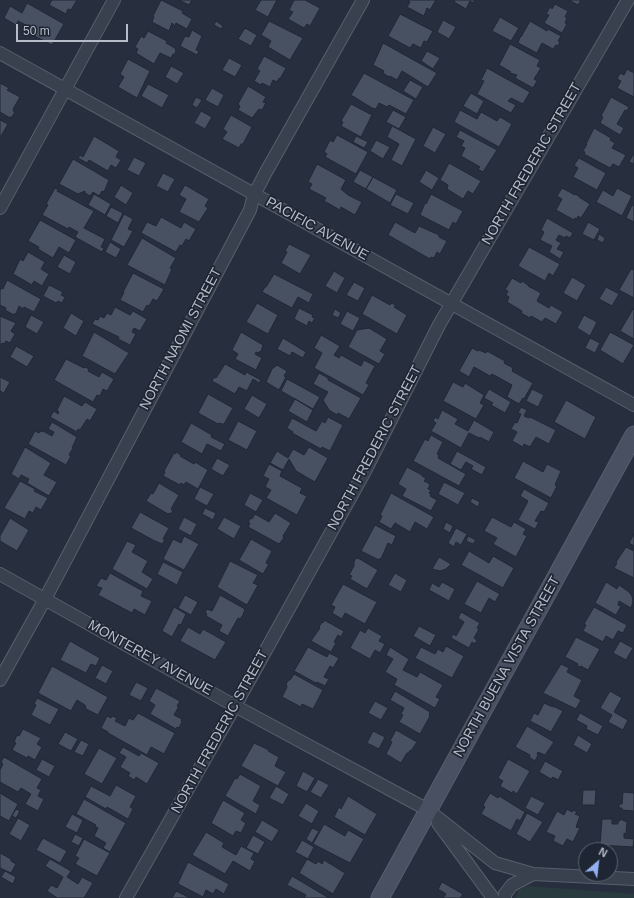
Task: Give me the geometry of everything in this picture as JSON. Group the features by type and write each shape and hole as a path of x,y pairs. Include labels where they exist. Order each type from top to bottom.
{"main road":[{"name":"NORTH BUENA VISTA STREET","path":"380,898 634,435"}],"street":[{"path":"0,208 114,0"},
{"name":"NORTH NAOMI STREET","path":"0,680 45,599 250,210 254,195 266,172 363,0"},
{"name":"NORTH FREDERIC STREET","path":"126,898 235,706 365,470 451,303 628,0"},
{"name":"PACIFIC AVENUE","path":"0,53 634,405"},
{"name":"MONTEREY AVENUE","path":"0,574 235,706 428,810 495,863 533,874 634,879"},
{"path":"428,810 493,898"},
{"path":"505,898 505,894 512,885 533,874"}],"shaded area":[{"path":"527,886 634,894 634,898 516,898 518,890"}],"building":[{"path":"52,0 77,0 71,10 68,9 66,14 49,5"},
{"path":"161,0 183,11 182,13 192,19 187,29 176,23 175,26 172,23 169,31 152,22 153,16"},
{"path":"179,0 192,0 189,5"},
{"path":"261,0 277,0 268,17 255,10"},
{"path":"294,0 305,0 320,8 310,26 307,24 304,28 288,19 293,12 289,10"},
{"path":"408,0 436,0 430,10 427,8 424,16 407,7 410,2"},
{"path":"455,0 475,0 473,3 470,1 466,9 454,2"},
{"path":"569,0 581,0 578,5"},
{"path":"27,3 64,24 52,45 29,33 31,29 29,28 30,27 18,21 16,25 4,18 10,6 22,13"},
{"path":"555,4 568,11 565,17 567,18 565,23 567,24 562,33 544,23 549,15 546,14 550,7 552,9"},
{"path":"400,14 433,31 427,42 424,41 421,48 413,44 410,48 388,36"},
{"path":"500,17 519,28 511,41 492,31"},
{"path":"443,20 456,27 449,39 437,32"},
{"path":"216,21 223,26 221,29 214,25"},
{"path":"269,21 303,38 290,60 268,47 271,41 261,35"},
{"path":"530,21 547,31 548,29 561,36 558,41 560,42 558,46 556,45 553,49 542,43 537,53 518,43"},
{"path":"245,28 257,35 251,46 238,39"},
{"path":"192,30 202,36 196,50 199,51 197,55 180,46 185,36 189,37"},
{"path":"148,31 167,41 166,43 175,48 175,54 173,54 171,58 160,53 154,64 136,53 138,49 135,47 141,36 144,38"},
{"path":"383,43 437,73 428,87 402,71 397,80 390,76 389,77 383,73 384,71 373,65"},
{"path":"510,44 540,60 537,66 541,68 534,79 537,81 533,88 515,78 517,75 510,73 511,72 499,65"},
{"path":"427,51 440,58 433,69 421,61"},
{"path":"264,56 286,68 280,79 279,78 277,82 273,80 270,87 262,83 261,85 254,81 260,71 257,69"},
{"path":"229,58 242,65 235,77 222,70"},
{"path":"128,59 150,71 137,98 118,87 124,77 120,74"},
{"path":"171,66 184,73 177,84 165,77"},
{"path":"487,68 530,92 523,104 511,98 508,101 516,105 511,113 477,94 484,81 481,80"},
{"path":"627,69 634,73 634,97 617,88 621,81 617,79 620,73 624,75"},
{"path":"364,73 414,100 406,114 389,105 387,107 379,103 376,109 372,108 351,95"},
{"path":"410,80 423,87 416,99 403,91"},
{"path":"0,83 9,88 7,90 20,97 13,109 15,112 10,118 0,112"},
{"path":"148,84 169,95 162,108 141,96"},
{"path":"248,86 266,97 263,102 266,103 262,110 259,109 252,118 238,110 240,106 238,104"},
{"path":"212,88 224,95 218,107 205,100"},
{"path":"471,93 484,101 477,114 463,106"},
{"path":"196,97 202,100 197,108 192,105"},
{"path":"611,97 629,107 627,111 625,110 617,124 624,128 620,135 600,123 603,117 601,116"},
{"path":"351,104 372,115 361,137 341,126 343,122 341,121"},
{"path":"393,110 406,117 399,129 386,122"},
{"path":"460,110 477,119 481,112 497,121 500,117 512,124 499,147 454,122"},
{"path":"201,111 212,117 205,129 194,123"},
{"path":"231,115 252,127 243,144 241,144 239,148 222,139 227,132 223,129"},
{"path":"0,120 8,124 0,138"},
{"path":"392,126 416,139 402,166 391,160 399,144 387,137"},
{"path":"433,127 446,134 435,153 423,146"},
{"path":"594,128 611,138 610,140 615,143 612,148 626,155 619,167 613,164 610,168 584,154 585,152 583,151"},
{"path":"460,130 497,150 483,172 478,169 480,167 461,156 465,148 461,146 464,141 456,137"},
{"path":"337,135 368,152 356,174 325,157 327,154 324,152 330,140 333,142"},
{"path":"94,136 119,151 116,157 121,160 116,168 111,165 108,171 89,160 87,163 78,158 80,155 83,157"},
{"path":"356,136 368,142 364,148 353,142"},
{"path":"376,140 390,147 383,159 370,151"},
{"path":"634,153 634,164 629,162"},
{"path":"134,157 146,163 139,176 127,170"},
{"path":"579,158 606,173 597,190 573,177 578,168 574,165"},
{"path":"73,159 109,180 104,192 102,191 99,196 93,192 90,196 85,193 85,191 78,194 59,184"},
{"path":"449,163 481,181 473,194 468,191 463,199 447,189 448,185 440,180"},
{"path":"317,164 346,180 341,189 348,195 362,202 355,215 341,207 340,210 324,201 326,198 309,189 312,184 308,182"},
{"path":"360,170 373,177 366,189 353,182"},
{"path":"426,170 439,178 432,190 419,182"},
{"path":"163,173 175,179 168,192 156,186"},
{"path":"373,177 397,190 390,203 366,189"},
{"path":"121,185 133,193 126,205 114,197"},
{"path":"185,185 209,199 205,206 208,208 199,222 179,212 186,199 179,195"},
{"path":"55,188 58,189 57,191 94,211 84,228 105,239 101,247 104,248 102,252 75,237 78,232 69,227 68,229 42,215"},
{"path":"562,188 579,196 590,204 581,218 578,216 577,219 575,218 574,220 556,210 562,199 557,196"},
{"path":"617,188 632,196 622,216 596,202 603,190 613,196"},
{"path":"94,194 111,204 105,215 88,205"},
{"path":"396,194 414,203 408,214 390,205"},
{"path":"431,194 463,211 456,224 453,222 449,230 420,215"},
{"path":"632,205 634,206 634,222 626,218"},
{"path":"111,207 123,213 118,223 106,216"},
{"path":"124,214 133,219 128,229 133,231 124,247 111,240"},
{"path":"161,217 181,228 184,222 196,229 189,241 186,239 176,252 141,233 147,222 156,226"},
{"path":"547,218 573,233 570,238 566,236 565,238 559,235 556,240 561,243 557,249 564,252 560,259 549,252 552,246 540,240 544,232 541,230"},
{"path":"40,220 76,240 69,253 59,247 53,258 38,249 39,247 28,241"},
{"path":"395,222 415,233 419,226 439,235 439,237 447,241 440,254 437,252 434,258 431,257 430,259 388,235"},
{"path":"588,222 600,229 594,240 582,234"},
{"path":"599,234 605,238 603,243 597,240"},
{"path":"142,238 176,258 170,268 172,269 165,285 127,265"},
{"path":"110,242 121,249 116,258 105,252"},
{"path":"289,244 311,255 300,274 281,263 287,252 285,251"},
{"path":"529,247 560,264 553,276 549,273 545,281 518,266"},
{"path":"28,252 45,262 41,269 49,274 42,286 34,281 32,285 13,274 20,259 23,261"},
{"path":"64,255 76,262 70,274 57,267"},
{"path":"631,269 634,270 634,298 619,290"},
{"path":"334,271 345,278 337,293 325,286"},
{"path":"133,273 164,289 157,301 153,299 143,312 120,300"},
{"path":"274,274 313,294 309,303 298,297 292,308 262,292"},
{"path":"572,277 586,285 577,301 563,293"},
{"path":"512,278 521,283 522,281 541,293 537,301 549,308 551,305 563,312 556,324 545,318 542,322 531,316 530,318 507,302 509,297 506,295 508,291 505,290"},
{"path":"7,280 41,299 34,312 24,307 23,309 19,306 16,314 15,313 14,315 0,305 0,291 1,288 3,289"},
{"path":"354,282 365,288 358,301 346,295"},
{"path":"49,285 63,292 61,295 65,297 62,303 58,301 56,303 43,296"},
{"path":"606,287 619,294 612,306 599,299"},
{"path":"372,295 390,305 392,303 396,306 394,307 407,315 397,334 362,314"},
{"path":"257,303 278,315 268,334 246,322"},
{"path":"115,307 130,315 133,311 147,319 140,331 134,328 132,332 136,334 130,345 118,339 119,337 92,324 95,319 98,320 100,316 104,318 107,313 111,315"},
{"path":"299,308 313,315 312,317 315,318 312,323 309,321 307,326 294,319"},
{"path":"335,309 341,313 338,318 332,315"},
{"path":"633,309 634,310 634,339 620,331"},
{"path":"347,311 360,318 353,331 340,324"},
{"path":"71,313 84,321 76,336 63,328"},
{"path":"31,315 44,322 37,334 25,327"},
{"path":"584,315 597,322 590,336 577,328"},
{"path":"0,316 16,323 11,331 15,334 10,343 6,341 0,346"},
{"path":"369,328 387,339 380,351 385,354 379,364 348,347 357,330"},
{"path":"94,332 129,353 115,374 82,356"},
{"path":"241,332 263,345 261,352 256,352 255,354 262,358 256,370 235,359 238,354 232,350"},
{"path":"610,332 634,345 623,364 600,350"},
{"path":"321,335 340,346 334,355 339,358 341,355 361,366 364,360 375,366 366,383 369,385 363,395 314,368 322,353 314,348"},
{"path":"283,338 306,352 303,358 292,352 290,356 277,349"},
{"path":"590,338 600,343 595,353 585,348"},
{"path":"16,346 34,356 27,367 10,357"},
{"path":"472,348 486,353 487,351 505,361 504,363 513,368 512,371 533,383 524,399 523,398 519,404 507,397 512,385 492,374 490,376 474,367 469,377 459,371"},
{"path":"66,359 89,369 88,371 99,377 102,372 114,379 107,391 103,389 100,396 97,395 93,402 54,380"},
{"path":"225,364 245,375 246,372 261,380 259,383 253,379 247,391 239,387 235,394 212,381 214,377 216,378"},
{"path":"277,365 287,371 284,376 286,377 279,390 266,382 272,369"},
{"path":"319,373 328,378 328,380 361,398 349,419 338,413 337,415 329,410 323,400 328,392 313,384"},
{"path":"0,377 10,382 4,393 0,391"},
{"path":"287,379 320,397 313,409 281,391"},
{"path":"453,382 463,387 465,383 484,395 480,403 484,405 476,419 443,401"},
{"path":"489,389 511,402 505,413 491,405 493,403 484,398"},
{"path":"532,389 544,395 538,407 526,401"},
{"path":"208,394 233,408 224,424 218,424 198,413"},
{"path":"252,395 267,404 259,418 244,409"},
{"path":"64,396 82,406 85,402 97,409 90,421 87,419 77,432 50,417 54,411 58,414 59,412 57,410"},
{"path":"295,399 313,410 307,422 288,411"},
{"path":"566,400 596,417 585,439 554,422"},
{"path":"521,407 527,410 524,416 530,417 556,430 549,444 536,437 530,447 524,444 523,447 512,441 517,432 511,429 515,422 517,423 521,414 518,413"},
{"path":"442,410 458,419 455,424 468,431 474,420 494,432 489,442 469,433 461,448 431,431 436,423 433,421 435,417 438,419"},
{"path":"328,417 343,425 330,451 322,447 321,449 292,433 293,432 287,428 292,418 316,431 322,421 325,423"},
{"path":"238,421 257,431 247,450 228,440"},
{"path":"52,422 77,437 69,455 71,456 66,465 28,444 35,431 39,433 40,431 43,431 52,436 54,432 48,429"},
{"path":"191,423 212,435 211,437 225,444 221,451 207,444 202,454 181,442"},
{"path":"431,435 443,442 437,454 439,455 438,458 466,474 459,486 413,461 425,439 428,441"},
{"path":"25,447 51,463 44,475 57,482 49,496 27,483 29,479 21,475 19,479 11,474"},
{"path":"309,447 328,458 315,482 296,471 289,459 283,470 270,463 277,451 288,458 293,449 304,455"},
{"path":"457,451 486,467 482,475 471,469 473,466 466,462 461,470 450,464"},
{"path":"176,452 194,464 195,462 208,470 198,489 186,482 184,485 181,483 180,485 163,476 164,471"},
{"path":"217,458 230,465 223,476 211,469"},
{"path":"523,461 543,472 547,464 561,471 555,485 557,486 551,498 514,478"},
{"path":"269,464 282,471 280,476 302,488 300,493 307,496 297,515 266,498 271,490 265,487 269,479 263,476"},
{"path":"407,467 422,475 426,478 424,481 430,484 428,489 431,490 429,493 431,494 430,496 437,500 431,511 402,496 406,489 398,484"},
{"path":"20,481 35,489 34,491 48,498 41,510 36,507 33,513 29,511 25,519 4,508"},
{"path":"444,482 465,493 458,505 438,494"},
{"path":"159,483 179,495 171,509 173,510 171,514 168,514 146,501 151,493 153,494"},
{"path":"200,487 214,494 207,506 194,499"},
{"path":"524,489 549,503 544,512 541,511 535,521 539,522 535,529 518,520 528,501 520,496"},
{"path":"250,493 263,500 256,512 244,505"},
{"path":"391,493 434,517 427,529 415,522 410,532 395,523 391,529 379,522 382,516 380,515"},
{"path":"472,498 480,502 478,507 470,502"},
{"path":"205,508 216,513 213,520 202,514"},
{"path":"140,512 169,528 162,544 131,528"},
{"path":"275,513 291,523 283,536 284,538 279,544 248,527 250,523 248,522 255,514 269,522"},
{"path":"184,517 197,524 191,536 178,529"},
{"path":"224,517 241,526 234,539 217,529"},
{"path":"492,517 511,527 514,522 526,529 523,534 527,536 516,557 493,544 497,538 484,531"},
{"path":"10,518 29,530 17,551 0,541 0,536"},
{"path":"446,522 453,526 450,533 443,529"},
{"path":"375,525 396,536 392,545 388,543 381,559 380,558 379,560 361,551"},
{"path":"456,528 467,534 461,545 456,542 454,547 448,543"},
{"path":"634,534 634,546 629,543"},
{"path":"184,536 199,544 184,570 163,559 173,539 181,543"},
{"path":"468,536 476,540 473,544 466,541"},
{"path":"251,539 272,551 266,563 269,564 263,574 239,560"},
{"path":"127,541 136,545 132,552 148,561 142,572 153,579 147,589 112,569"},
{"path":"626,547 634,551 634,578 614,568 617,563 616,562"},
{"path":"469,551 489,563 493,556 514,568 503,588 461,565"},
{"path":"439,557 451,564 446,569 440,571 432,569"},
{"path":"358,558 378,570 367,589 350,579 352,576 349,575 354,566 355,559"},
{"path":"230,561 258,575 253,583 258,585 247,605 217,587"},
{"path":"163,562 183,572 177,585 157,574"},
{"path":"110,573 143,591 141,596 152,601 145,615 134,609 132,613 98,595 102,588 96,586 101,578 106,580"},
{"path":"395,573 407,580 401,592 388,585"},
{"path":"477,581 500,594 495,602 489,598 481,613 464,604"},
{"path":"442,582 455,589 449,601 429,590 432,583 439,587"},
{"path":"606,582 617,589 619,585 629,592 632,596 633,602 631,608 619,601 618,605 621,606 616,615 595,603"},
{"path":"343,584 377,602 365,624 345,613 342,619 332,613 335,607 331,605"},
{"path":"185,595 198,602 191,615 178,608"},
{"path":"220,595 245,609 243,615 240,619 238,618 228,636 219,631 222,625 206,616 207,614 205,613 207,609 212,611"},
{"path":"174,607 186,614 181,625 179,624 172,637 162,631"},
{"path":"594,607 627,625 623,633 618,631 613,640 606,636 603,642 583,631 586,625 584,624"},
{"path":"461,612 480,623 477,628 479,629 474,638 477,640 475,644 472,642 469,648 451,638 453,634 456,636 464,622 458,618"},
{"path":"324,620 344,631 341,637 338,635 331,652 311,641"},
{"path":"419,626 436,635 430,646 413,636"},
{"path":"188,627 200,634 203,629 226,642 215,660 180,641"},
{"path":"368,628 382,636 379,641 385,644 380,653 375,650 370,659 350,648 360,630 365,633"},
{"path":"576,637 600,649 588,670 581,666 577,666 578,664 565,657"},
{"path":"70,641 100,658 96,666 91,664 86,673 60,660"},
{"path":"620,641 633,648 626,660 613,653"},
{"path":"446,646 464,656 452,678 415,658 421,647 435,654 438,649 443,652"},
{"path":"308,647 327,657 329,653 339,658 333,668 330,666 324,677 329,679 325,686 317,682 316,683 294,671"},
{"path":"390,647 409,659 403,670 417,677 420,672 443,685 436,697 440,699 435,708 394,685 397,679 385,672 393,659 386,655"},
{"path":"561,664 569,668 567,672 582,680 574,696 581,700 576,709 543,693"},
{"path":"102,665 113,671 106,684 95,678"},
{"path":"52,666 108,697 98,715 86,709 85,705 77,700 71,711 38,693"},
{"path":"294,674 323,690 313,709 302,704 301,707 282,697 287,687 286,684"},
{"path":"136,682 148,688 141,701 129,695"},
{"path":"156,688 180,701 174,715 182,719 179,728 177,727 176,729 150,714 155,705 149,701"},
{"path":"395,691 430,712 430,716 420,734 399,722 403,715 401,714 404,708 390,700"},
{"path":"610,691 622,698 614,712 628,720 623,730 608,722 612,715 600,708"},
{"path":"37,698 59,709 50,725 31,715 36,705 34,704"},
{"path":"375,701 388,708 381,720 368,713"},
{"path":"544,703 563,711 551,732 530,721 534,713 538,715"},
{"path":"138,713 175,733 164,754 151,747 147,755 101,728 107,716 117,718 115,721 125,726 129,718 133,720"},
{"path":"580,713 603,726 598,735 586,729 587,726 576,720"},
{"path":"527,726 554,742 545,755 538,752 535,761 529,757 530,755 515,747"},
{"path":"23,729 41,738 37,744 42,747 35,760 28,756 27,758 12,750 16,743 14,742 17,735 19,736"},
{"path":"396,730 417,742 411,751 410,750 409,753 407,753 401,763 386,754 392,742 390,741"},
{"path":"373,731 385,737 379,749 367,743"},
{"path":"65,732 78,739 71,751 58,744"},
{"path":"578,735 592,744 587,753 573,745"},
{"path":"81,740 89,744 83,756 74,752"},
{"path":"254,743 269,750 268,751 279,757 275,766 286,772 278,786 241,766"},
{"path":"123,747 139,756 141,753 159,763 147,784 136,777 134,780 128,776 130,773 120,767 126,757 119,753"},
{"path":"99,748 117,758 102,784 84,774"},
{"path":"4,757 42,779 37,788 41,790 38,796 44,799 38,811 25,804 31,794 21,788 18,792 0,782 0,770 3,764 1,762"},
{"path":"42,759 55,766 49,777 36,770"},
{"path":"508,759 530,771 517,794 513,791 512,793 500,786 503,781 498,778"},
{"path":"545,761 563,771 558,780 553,777 551,779 539,772"},
{"path":"303,771 315,778 307,792 296,786"},
{"path":"240,774 261,786 253,801 260,805 256,814 225,796 235,778 237,779"},
{"path":"318,779 329,785 321,798 310,792"},
{"path":"116,785 136,796 130,807 133,809 128,819 85,797 91,786 110,796"},
{"path":"276,786 289,794 283,805 269,798"},
{"path":"583,790 596,790 595,805 582,805"},
{"path":"623,792 634,793 634,811 622,810 622,808 619,808 619,804 622,804"},
{"path":"0,793 18,804 9,821 0,816"},
{"path":"490,793 498,798 499,796 525,812 520,821 517,819 511,831 481,814 485,807 483,805"},
{"path":"348,796 377,814 365,835 334,817 339,807 341,809"},
{"path":"531,796 545,803 538,815 525,808"},
{"path":"84,799 126,823 110,852 103,848 106,843 94,836 98,828 95,826 96,825 76,814"},
{"path":"223,800 245,813 241,820 246,823 241,833 236,831 233,836 211,823"},
{"path":"306,803 319,811 312,824 298,816"},
{"path":"16,809 20,811 16,818 12,816"},
{"path":"567,809 572,812 573,810 577,812 575,814 580,816 576,827 580,828 573,842 567,839 563,846 553,841 555,836 546,832 557,811 564,815"},
{"path":"527,813 543,822 530,842 516,834"},
{"path":"72,814 83,820 77,833 65,827"},
{"path":"18,818 30,825 21,841 9,834"},
{"path":"602,819 612,819 612,824 618,824 620,819 627,822 626,834 624,833 624,838 634,839 633,847 618,846 618,842 600,842"},
{"path":"262,820 279,830 272,842 255,832"},
{"path":"324,824 345,836 348,830 364,839 350,863 313,844"},
{"path":"312,828 319,831 312,843 306,839"},
{"path":"206,832 224,843 222,847 236,855 241,846 254,853 251,859 255,861 250,871 233,861 225,874 192,855"},
{"path":"75,834 83,838 79,846 71,842"},
{"path":"253,835 265,842 258,854 246,848"},
{"path":"43,838 67,851 60,863 36,850"},
{"path":"84,839 110,853 97,876 75,864 79,858 75,856"},
{"path":"302,840 314,847 308,859 295,852"},
{"path":"0,853 11,859 11,861 16,864 11,873 0,868"},
{"path":"50,859 71,871 67,877 78,884 82,877 93,883 84,898 57,898 47,891 51,885 57,888 63,877 45,866"},
{"path":"307,859 316,864 318,861 322,864 324,860 345,873 333,894 299,873"},
{"path":"188,862 229,884 224,894 216,889 213,894 206,890 203,897 180,885 178,883"},
{"path":"5,871 16,877 13,884 1,877"},
{"path":"292,876 329,898 304,898 306,895 287,885"},
{"path":"442,882 463,894 460,898 443,898 446,894 438,889"},
{"path":"176,891 190,898 172,898"}]}
